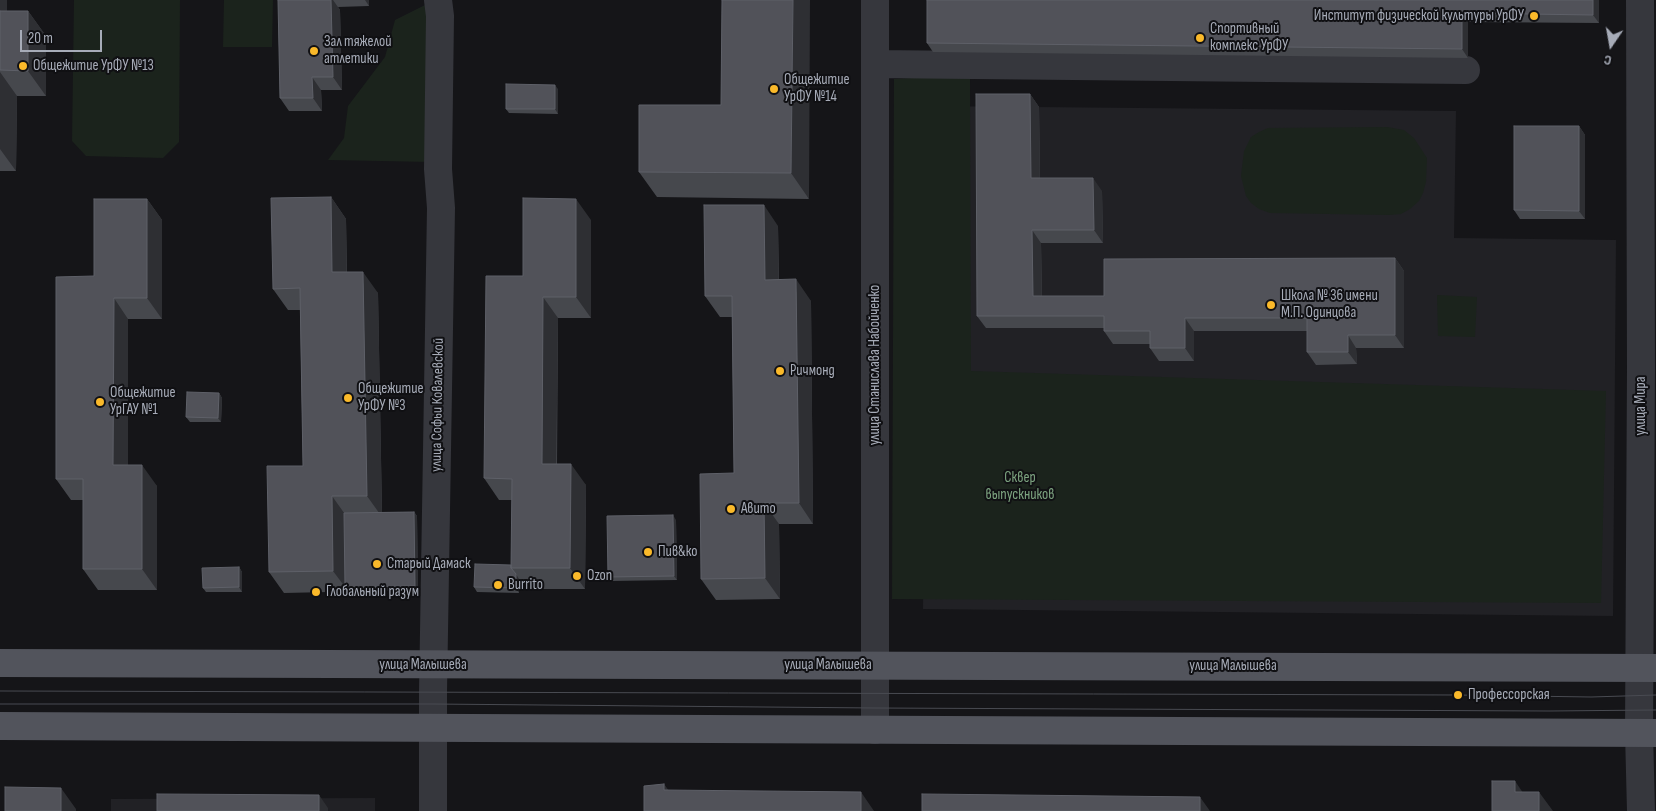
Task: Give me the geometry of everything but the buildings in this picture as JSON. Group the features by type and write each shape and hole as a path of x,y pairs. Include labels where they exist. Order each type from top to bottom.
{"main road":[{"name":"улица Малышева","path":"0,663 434,666 875,665 1648,668"},
{"path":"0,726 1647,733"}],"street":[{"name":"улица Софьи Ковалевской","path":"433,811 442,208 438,168 440,16 438,0"},
{"name":"улица Станислава Набойченко","path":"875,0 875,730"},
{"name":"улица Мира","path":"1640,0 1648,668 1647,733 1641,811"},
{"path":"875,64 1466,70"}],"shaded area":[{"name":"Школа № 36 имени М.П. Одинцова","path":"928,106 1456,111 1454,238 1616,240 1613,616 923,609"},
{"path":"375,798 375,811 111,811 111,799"}],"green space":[{"path":"74,0 180,0 179,142 163,158 86,156 72,141"},
{"path":"224,0 273,0 272,47 223,47"},
{"path":"431,2 432,162 328,160 344,138 348,106 385,57 395,20"},
{"name":"Сквер выпускников","path":"970,75 971,371 1606,391 1601,603 892,599 894,79"},
{"path":"1387,127 1404,130 1414,138 1427,158 1426,182 1423,193 1419,201 1401,214 1270,213 1259,209 1246,196 1241,176 1244,151 1251,137 1259,132 1268,128"},
{"path":"1437,295 1477,297 1475,337 1438,336"}],"tram line":[{"path":"0,691 1591,697 1656,695"},
{"path":"0,704 433,704 875,708 1656,710"}],"place":[{"name":"Институт физической культуры УрФУ","path":"1534,16"},
{"name":"Спортивный комплекс УрФУ","path":"1200,38"},
{"name":"Зал тяжелой атлетики","path":"314,51"},
{"name":"Общежитие УрФУ №13","path":"23,66"},
{"name":"Общежитие УрФУ №14","path":"774,89"},
{"name":"Школа № 36 имени М.П. Одинцова","path":"1271,305"},
{"name":"Ричмонд","path":"780,371"},
{"name":"Общежитие УрФУ №3","path":"348,398"},
{"name":"Общежитие УрГАУ №1","path":"100,402"},
{"name":"Авито","path":"731,509"},
{"name":"Пив&ко","path":"648,552"},
{"name":"Старый Дамаск","path":"377,564"},
{"name":"Ozon","path":"577,576"},
{"name":"Burrito","path":"498,585"},
{"name":"Глобальный разум","path":"316,592"},
{"name":"Профессорская","path":"1458,695"}]}
